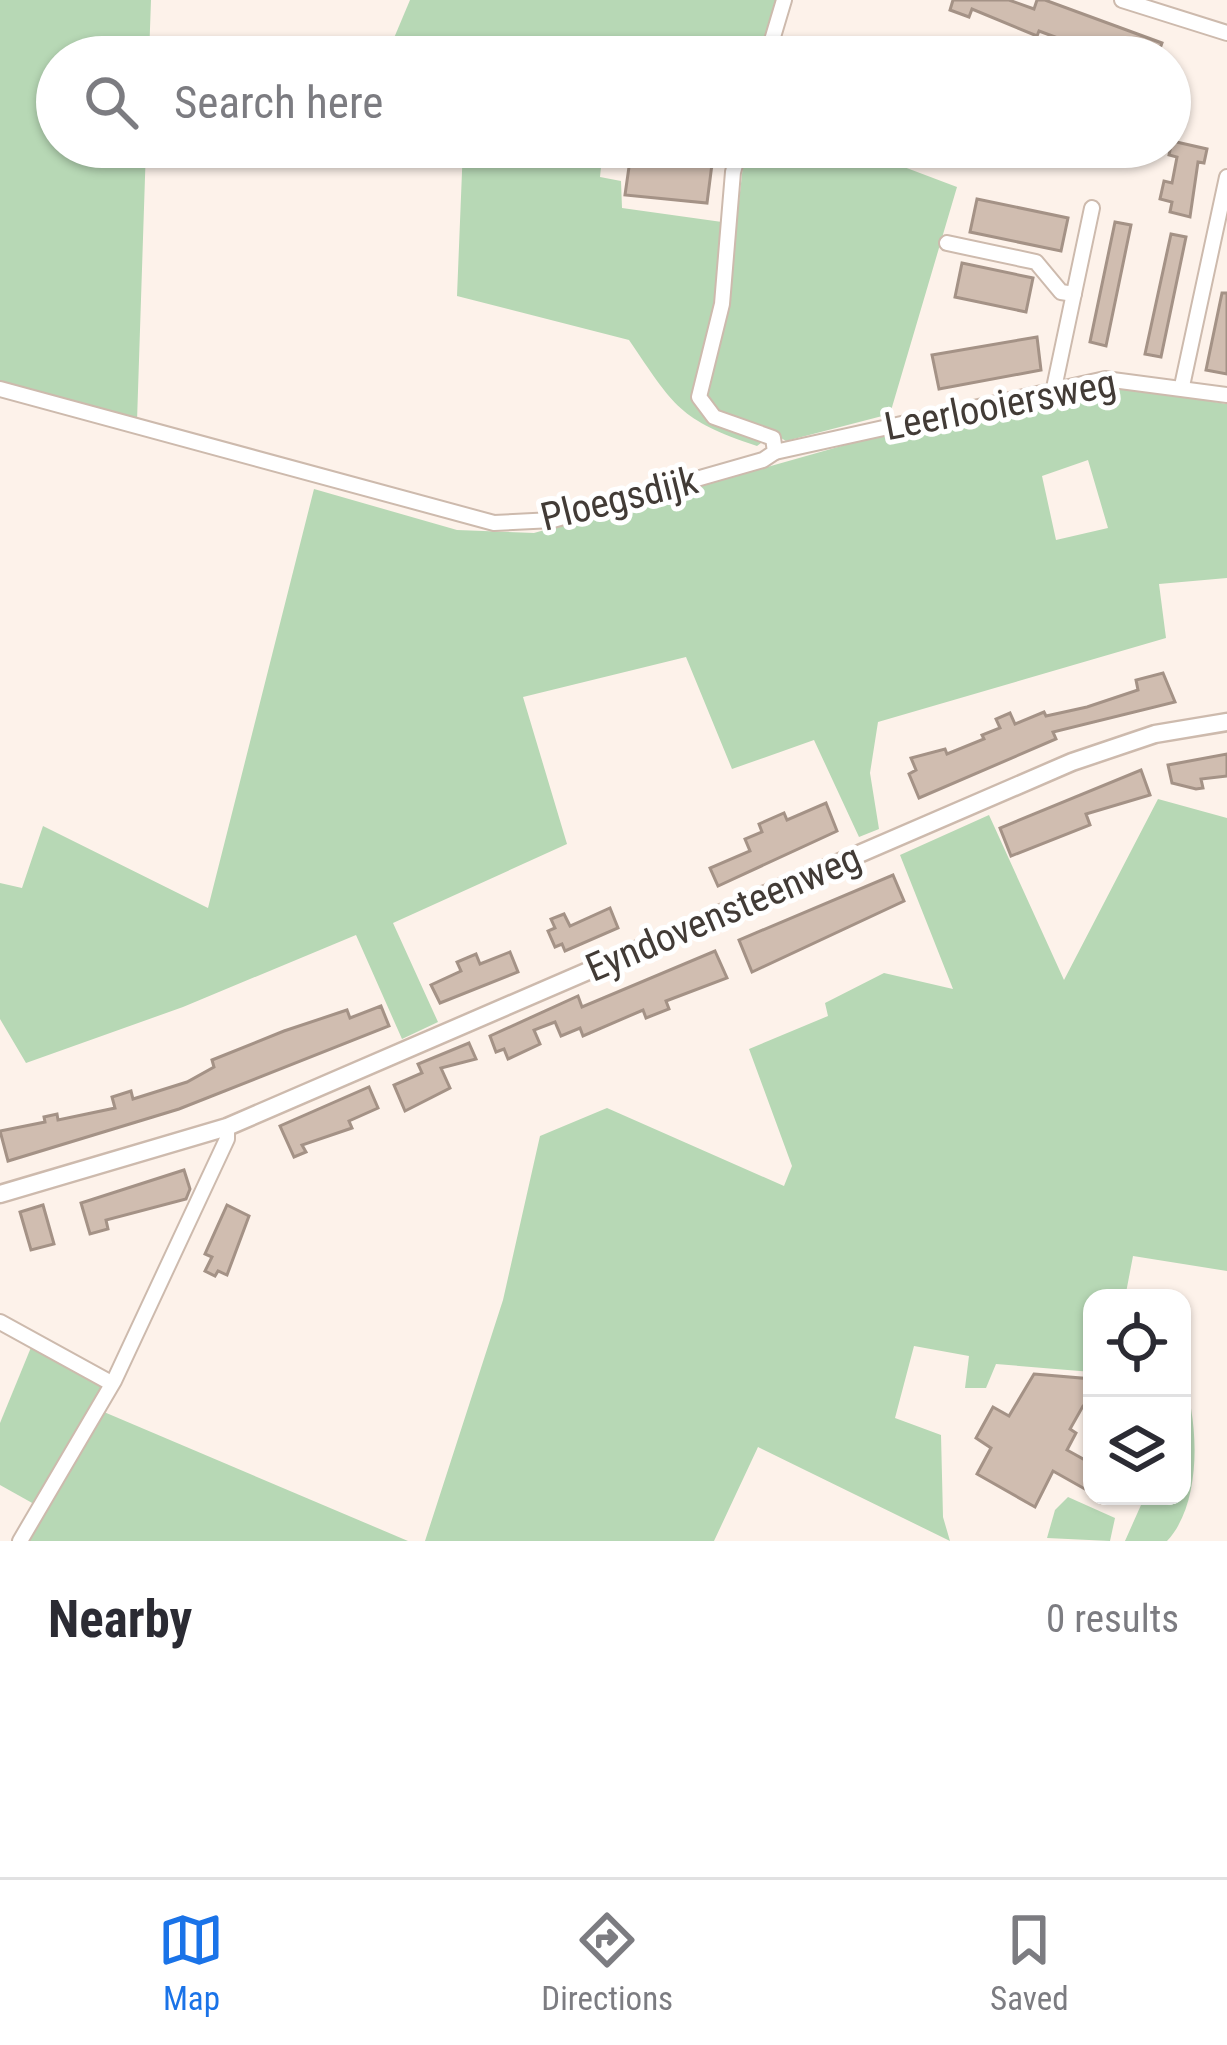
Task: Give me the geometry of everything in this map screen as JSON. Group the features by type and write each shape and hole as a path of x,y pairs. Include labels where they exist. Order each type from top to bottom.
{"street":[{"path":"773,36 784,0"},
{"path":"1122,0 1227,33"},
{"name":"Ploegsdijk","path":"0,389 494,523 553,520 775,452 773,438 714,417 699,397 720,318 734,168"},
{"path":"1183,386 1227,177"},
{"path":"1054,388 1092,208"},
{"path":"947,243 1036,262 1060,292 1074,294"},
{"name":"Leerlooiersweg","path":"775,452 1054,388 1124,378 1227,394"},
{"name":"Eyndovensteenweg","path":"0,1194 227,1126 1072,762 1156,734 1227,722"},
{"path":"20,1541 110,1384 227,1139 227,1126"},
{"path":"0,1322 110,1384"}],"green space":[{"path":"0,0 151,0 150,36 36,36 36,168 145,168 137,421 0,383"},
{"path":"410,0 779,0 768,36 395,36"},
{"path":"462,168 601,168 600,177 621,181 622,208 722,222 713,327 693,396 711,420 765,440 757,446 694,418 669,396 629,340 457,296"},
{"path":"743,168 907,168 957,187 890,414 786,441 721,411 704,396 726,320"},
{"path":"1129,388 1227,404 1227,578 1159,584 1166,638 878,722 870,773 879,829 859,837 814,740 732,769 686,657 523,697 567,844 393,923 438,1022 402,1039 356,935 183,1007 26,1063 0,1019 0,883 22,888 43,826 208,908 314,489 457,530 534,533 891,432","holes":["1088,460 1108,528 1056,540 1042,476"]},
{"path":"1158,799 1227,818 1227,1271 1133,1256 1127,1289 1083,1289 1083,1371 996,1364 986,1388 965,1388 969,1356 914,1346 895,1418 941,1435 943,1517 950,1541 758,1447 714,1541 425,1541 503,1300 540,1136 607,1108 784,1186 792,1166 749,1049 828,1016 825,1003 884,973 953,989 900,855 989,815 1064,980"},
{"path":"32,1345 101,1384 103,1393 34,1504 0,1485 0,1423"},
{"path":"1191,1409 1194,1437 1191,1487"},
{"path":"104,1412 408,1541 28,1541"},
{"path":"1068,1497 1115,1518 1110,1541 1047,1538 1055,1510"},
{"path":"1141,1505 1187,1505 1167,1541 1125,1541"}],"building":[{"path":"953,0 1009,0 1034,9 1037,0 1045,0 1143,36 1052,36 1039,31 1037,36 972,9 969,17 950,10"},
{"path":"1191,145 1207,149 1204,163 1198,162 1190,217 1170,212 1172,202 1160,199 1164,181 1172,183 1175,168 1191,168"},
{"path":"629,168 711,168 707,203 625,195"},
{"path":"977,199 1068,218 1061,251 970,232"},
{"path":"1115,222 1131,225 1106,346 1090,342"},
{"path":"1171,234 1186,237 1161,357 1145,354"},
{"path":"962,263 1033,278 1026,312 955,297"},
{"path":"1222,293 1227,293 1227,374 1206,370"},
{"path":"1037,337 1041,370 939,389 932,355"},
{"path":"1163,673 1175,702 1053,732 1056,739 919,798 909,774 916,770 911,758 945,749 947,754 984,739 982,735 1000,728 996,719 1010,713 1015,724 1044,712 1046,716 1087,707 1138,690 1136,680"},
{"path":"1227,754 1227,776 1201,779 1203,788 1196,789 1172,783 1168,765"},
{"path":"1141,770 1150,795 1086,814 1090,825 1011,856 1000,828"},
{"path":"826,803 837,831 718,886 710,868 750,851 745,839 762,832 759,824 784,813 787,820"},
{"path":"893,875 904,901 752,972 739,940"},
{"path":"610,908 618,928 565,951 562,944 555,947 548,931 555,928 551,919 564,914 570,926"},
{"path":"715,951 727,978 666,1001 669,1009 646,1018 643,1010 583,1036 580,1028 561,1036 555,1022 534,1030 540,1044 508,1059 504,1049 496,1052 490,1036 578,996 582,1007"},
{"path":"510,952 518,972 440,1003 431,985 461,971 457,962 476,954 480,964"},
{"path":"381,1006 389,1026 179,1109 8,1161 0,1131 45,1122 44,1117 57,1114 58,1120 115,1108 112,1097 131,1091 133,1099 187,1082 214,1067 212,1060 284,1031 347,1010 350,1018"},
{"path":"469,1043 476,1059 441,1068 450,1088 405,1111 394,1085 422,1073 418,1064"},
{"path":"369,1087 378,1108 349,1121 352,1128 302,1145 306,1152 294,1157 280,1126"},
{"path":"184,1170 190,1189 186,1199 106,1220 108,1229 90,1234 81,1203"},
{"path":"43,1205 54,1244 31,1250 20,1212"},
{"path":"227,1205 249,1216 227,1275 218,1271 215,1276 205,1271 212,1257 205,1254"},
{"path":"1034,1374 1083,1378 1083,1406 1070,1429 1076,1433 1067,1450 1083,1459 1083,1488 1053,1471 1035,1507 977,1474 991,1448 976,1438 993,1407 1009,1416"}]}
